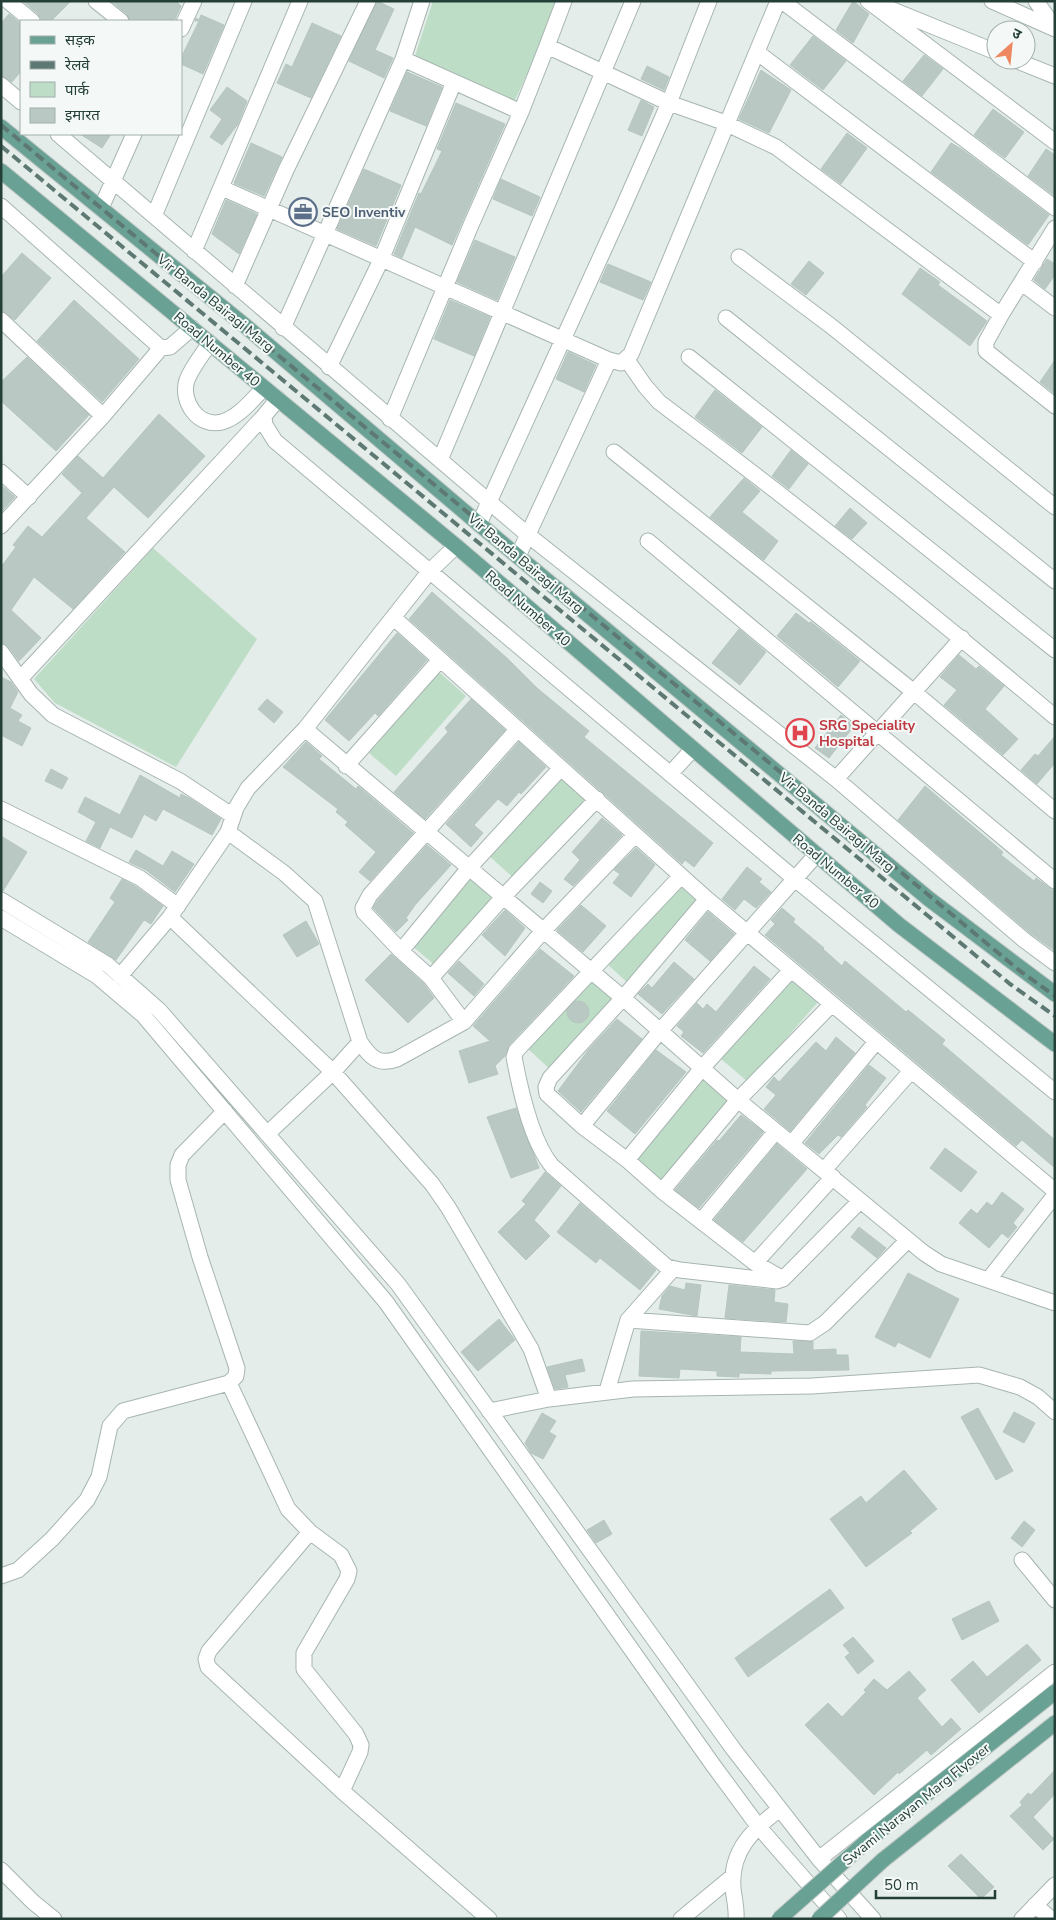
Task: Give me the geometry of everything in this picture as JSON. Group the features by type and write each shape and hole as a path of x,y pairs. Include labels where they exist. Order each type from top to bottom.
{"main road":[{"name":"Vir Banda Bairagi Marg","path":"1,127 243,324 479,524 929,899 1055,994"},
{"name":"Road Number 40","path":"1,171 456,546 692,750 899,925 1055,1044"},
{"name":"Swami Narayan Marg Flyover","path":"779,1919 867,1841 1055,1692"},
{"name":"Swami Narayan Marg Flyover","path":"819,1919 883,1860 1055,1723"}],"street":[{"path":"8,1 31,20"},
{"path":"96,1 120,20"},
{"path":"154,216 244,1"},
{"path":"194,250 300,1"},
{"path":"234,286 268,209 368,1"},
{"path":"390,419 521,112 564,1"},
{"path":"440,460 501,311 633,1"},
{"path":"479,524 669,103 709,1"},
{"path":"222,188 380,260 501,311 609,360 621,363 627,360 780,1 1055,208"},
{"path":"868,1 1055,142"},
{"path":"872,1 986,48"},
{"path":"992,1 1055,29"},
{"path":"1036,1 1055,29"},
{"path":"284,328 402,59 421,2"},
{"path":"182,25 190,3"},
{"path":"547,46 669,103 726,124 776,147 1001,316"},
{"path":"758,54 1035,262"},
{"path":"402,59 521,112"},
{"path":"1036,68 1055,76"},
{"path":"329,367 380,260 454,82"},
{"path":"1,85 20,101"},
{"path":"59,135 528,536 836,779 1024,940 1055,963"},
{"path":"101,208 114,183 134,135"},
{"path":"1,206 161,348"},
{"path":"1054,229 986,342 986,351 1055,406"},
{"path":"739,257 831,326 1055,507"},
{"path":"1022,283 1055,308"},
{"path":"726,318 1055,581"},
{"path":"1,320 103,416"},
{"path":"1,526 103,416 161,348 170,347 192,328"},
{"path":"210,343 188,378 186,386 188,402 198,417 214,423 223,422 239,412 264,388"},
{"path":"689,357 1055,650"},
{"path":"518,556 609,360"},
{"path":"627,360 659,402 792,502 962,638 1055,717"},
{"path":"20,679 278,399"},
{"path":"264,416 265,425 276,441 429,572 794,879 1055,1092"},
{"path":"614,452 914,692 1055,811"},
{"path":"1,472 29,498"},
{"path":"648,541 1055,881"},
{"path":"120,976 174,912 228,832 233,816 248,788 305,729 429,572 456,546"},
{"path":"394,618 439,661 560,769 597,799 707,899 749,932 831,1005 1055,1191"},
{"path":"836,779 962,638"},
{"path":"1,652 31,694 54,715 180,781 233,816"},
{"path":"346,766 439,661"},
{"path":"305,729 346,766 591,970 660,1032 703,1067 738,1100 908,1240 941,1264 1055,1303"},
{"path":"464,1022 431,978 401,951 364,912 363,908 370,895 517,730"},
{"path":"670,774 692,750"},
{"path":"401,951 469,868 560,769"},
{"path":"431,978 504,896 597,799"},
{"path":"1,808 140,878 332,1072 412,1161 448,1207 531,1349 549,1398"},
{"path":"228,832 284,873 315,901 360,1042 376,1060 390,1062 464,1022 542,931 635,835"},
{"path":"582,1126 660,1032 816,855"},
{"path":"681,876 516,1051 514,1057 525,1101 542,1150 552,1166 660,1261 673,1269 777,1281 783,1279 860,1201"},
{"path":"707,899 623,998 550,1078 546,1087 547,1094 582,1126 627,1160 662,1191 755,1263 783,1279"},
{"path":"1,900 108,965 159,1010 398,1284 728,1742 819,1859 873,1919"},
{"path":"1,918 97,976 143,1015 386,1302 758,1826 839,1919"},
{"path":"1009,960 1024,940"},
{"path":"627,1160 703,1067 791,970"},
{"path":"662,1191 738,1100 831,1005"},
{"path":"267,1134 332,1072 360,1042"},
{"path":"792,1144 876,1042"},
{"path":"755,1263 911,1071"},
{"path":"1,1576 18,1570 52,1539 87,1500 99,1477 110,1426 123,1411 229,1383 236,1376 237,1368 200,1257 178,1180 178,1165 182,1155 225,1111"},
{"path":"701,1221 776,1131"},
{"path":"989,1279 1055,1196"},
{"path":"628,1320 810,1333 825,1323 908,1240"},
{"path":"607,1391 628,1320 673,1269"},
{"path":"489,1411 549,1398 607,1391 812,1386 979,1375 1020,1387 1038,1397 1055,1412"},
{"path":"229,1383 283,1501 293,1516 310,1532 341,1555 349,1571 347,1579 304,1653 302,1661 304,1669 356,1734 361,1745 342,1791"},
{"path":"310,1532 209,1651 206,1659 208,1667 342,1791 489,1919"},
{"path":"1022,1560 1055,1600"},
{"path":"819,1859 1055,1672"},
{"path":"736,1919 733,1876 740,1851 758,1826 780,1809"},
{"path":"1,1870 33,1902 54,1919"},
{"path":"681,1919 733,1876"},
{"path":"1022,1919 1055,1885"},
{"path":"1035,1905 1051,1919"}],"green space":[{"path":"433,1 561,1 509,113 414,59"},
{"path":"153,548 257,639 176,767 55,703 34,679"},
{"path":"439,672 466,696 396,776 369,753"},
{"path":"560,776 587,800 516,880 489,856"},
{"path":"471,873 498,896 437,967 410,944"},
{"path":"679,885 698,902 629,984 606,963"},
{"path":"589,978 613,999 551,1070 527,1048"},
{"path":"791,978 818,1002 748,1082 721,1059"},
{"path":"706,1077 733,1100 662,1181 635,1157"}],"building":[{"path":"23,1 71,1 52,20 41,20 38,14"},
{"path":"111,1 176,1 181,6 174,20 130,20 127,14"},
{"path":"377,1 394,9 375,50 393,58 384,78 349,61"},
{"path":"853,1 869,14 853,43 836,30"},
{"path":"9,14 20,23 20,72 12,82 1,76 1,23"},
{"path":"201,15 224,25 203,74 182,64 182,56 199,21 195,21 196,18 199,20"},
{"path":"312,23 341,36 311,98 277,83 286,64 292,67"},
{"path":"813,36 846,61 823,90 790,65"},
{"path":"924,55 943,69 922,96 903,81"},
{"path":"647,66 669,77 664,90 641,79"},
{"path":"761,70 791,90 769,133 739,119"},
{"path":"407,72 442,87 426,126 390,111"},
{"path":"227,87 247,101 238,124 222,145 210,137 222,119 210,110"},
{"path":"641,100 654,107 642,136 628,130"},
{"path":"456,103 505,124 452,245 415,227 402,258 394,254 419,193 421,194 442,151 437,149"},
{"path":"993,109 1024,132 1005,158 974,135"},
{"path":"847,133 867,148 841,184 821,169"},
{"path":"82,135 110,135 102,148"},
{"path":"251,143 282,157 264,196 234,183"},
{"path":"951,143 1049,215 1028,245 931,172"},
{"path":"1046,149 1055,155 1055,196 1028,176"},
{"path":"364,169 401,185 376,246 337,229"},
{"path":"501,179 540,197 532,216 493,199"},
{"path":"226,200 257,214 239,254 212,234"},
{"path":"475,240 515,257 497,300 457,282"},
{"path":"22,253 51,278 15,320 1,311 1,277"},
{"path":"1047,259 1055,264 1055,275 1045,289 1034,280"},
{"path":"809,261 824,273 806,295 791,284"},
{"path":"608,264 651,282 643,300 600,282"},
{"path":"920,268 940,282 938,285 987,321 970,346 902,294"},
{"path":"74,300 139,359 102,402 37,341"},
{"path":"450,300 490,317 474,356 434,339"},
{"path":"568,352 596,365 584,392 556,379"},
{"path":"27,357 89,415 56,451 1,401 1,382"},
{"path":"1055,360 1055,394 1040,382"},
{"path":"715,390 762,427 742,453 695,417"},
{"path":"159,414 205,456 148,518 114,487 86,518 125,552 73,609 34,577 11,610 41,638 19,661 8,646 1,643 1,567 16,547 13,545 28,526 42,537 82,493 62,474 78,456 103,478"},
{"path":"791,450 808,464 789,489 772,476"},
{"path":"744,478 760,491 742,512 778,541 764,560 710,517"},
{"path":"1,485 15,497 1,512"},
{"path":"850,508 867,523 852,539 835,526"},
{"path":"432,592 508,659 537,688 589,731 584,737 713,843 694,867 685,860 682,864 409,619"},
{"path":"796,613 809,623 811,622 860,661 838,687 777,636"},
{"path":"739,629 766,652 740,685 712,663"},
{"path":"397,633 427,660 378,716 375,713 349,741 325,720"},
{"path":"959,655 976,669 979,666 1004,686 985,709 1018,739 1003,755 944,705 957,690 940,677"},
{"path":"1,677 11,682 18,692 10,708 22,715 18,721 31,728 22,746 1,735"},
{"path":"267,699 283,712 274,723 258,709"},
{"path":"471,699 505,730 425,819 394,792 448,732 445,728"},
{"path":"841,715 854,726 829,758 815,748"},
{"path":"1055,736 1055,763 1037,784 1021,770 1035,754 1038,756"},
{"path":"306,742 322,756 319,759 356,789 358,786 413,833 370,881 359,872 376,852 345,825 348,822 336,812 338,809 283,767"},
{"path":"519,742 546,767 507,806 498,799 474,825 483,833 471,847 446,824"},
{"path":"51,769 68,778 62,789 45,781"},
{"path":"140,775 180,798 181,794 189,798 221,819 212,835 163,809 156,821 144,814 132,838 110,827 100,848 86,841 96,822 78,812 85,797 120,815"},
{"path":"925,786 1003,852 1001,855 1034,881 1036,878 1055,892 1055,951 1030,933 898,820"},
{"path":"602,818 622,835 573,886 564,879 580,860 572,852"},
{"path":"1,836 27,852 3,891 1,891"},
{"path":"427,845 451,865 415,905 406,918 408,920 396,932 373,908"},
{"path":"636,848 655,865 631,897 613,883 620,874 614,870"},
{"path":"136,850 163,866 172,851 194,864 175,892 146,870 129,862"},
{"path":"747,867 762,879 759,882 771,892 756,908 744,899 735,910 722,899"},
{"path":"122,879 163,906 151,924 144,920 116,960 88,942 115,902 110,898"},
{"path":"540,882 552,891 543,903 531,894"},
{"path":"581,905 606,926 583,952 557,930"},
{"path":"782,908 795,919 793,922 842,966 845,961 906,1012 908,1010 945,1040 942,1044 1055,1140 1055,1168 1022,1140 1016,1146 765,935 775,924 771,920"},
{"path":"505,910 525,928 505,956 482,935"},
{"path":"708,912 734,934 710,961 685,940"},
{"path":"306,921 319,944 297,957 283,935"},
{"path":"540,949 574,976 509,1045 505,1056 495,1066 498,1074 469,1083 459,1051 490,1041 473,1026"},
{"path":"391,954 424,984 434,998 408,1023 365,980"},
{"path":"459,961 484,984 474,996 448,973"},
{"path":"674,962 694,979 662,1014 638,994 648,984 652,988"},
{"path":"754,966 770,979 703,1053 681,1036 684,1032 677,1026 697,1003 703,1009 707,1004 716,1012"},
{"path":"578,1001 588,1008 589,1012 582,1022 578,1023 568,1016 567,1012 574,1002"},
{"path":"617,1019 642,1039 581,1112 558,1091 589,1049"},
{"path":"836,1037 855,1053 790,1131 764,1109 776,1095 766,1087 774,1077 779,1082 816,1042 826,1051"},
{"path":"656,1050 686,1072 635,1134 607,1111"},
{"path":"869,1065 886,1078 865,1105 867,1107 841,1137 838,1135 819,1154 805,1143"},
{"path":"516,1108 539,1168 511,1178 487,1117"},
{"path":"741,1115 763,1132 699,1208 675,1190 717,1140 719,1141"},
{"path":"777,1144 807,1169 743,1242 714,1220"},
{"path":"945,1148 977,1172 961,1192 930,1168"},
{"path":"545,1172 561,1186 534,1220 550,1236 526,1260 498,1232 526,1204 522,1201"},
{"path":"1002,1192 1024,1209 1013,1223 1017,1227 1008,1238 1002,1233 989,1248 959,1223 971,1209 977,1214 987,1202 992,1206"},
{"path":"580,1203 656,1270 640,1290 600,1258 596,1263 557,1232"},
{"path":"859,1227 886,1248 877,1258 851,1237"},
{"path":"908,1273 959,1299 930,1358 898,1342 895,1347 875,1337"},
{"path":"686,1283 701,1285 697,1316 659,1309 662,1296 670,1286 685,1290"},
{"path":"729,1285 775,1290 774,1302 788,1304 786,1322 725,1318"},
{"path":"499,1319 515,1340 478,1371 461,1352"},
{"path":"641,1331 741,1337 740,1352 794,1354 793,1341 813,1341 813,1350 836,1349 836,1355 848,1355 849,1370 771,1371 771,1374 739,1373 739,1377 717,1376 717,1371 680,1369 679,1378 639,1376"},
{"path":"582,1359 585,1371 565,1375 568,1387 555,1389 547,1367"},
{"path":"978,1408 1013,1471 996,1480 961,1417"},
{"path":"1014,1412 1035,1423 1024,1443 1003,1432"},
{"path":"542,1413 556,1421 549,1432 556,1436 543,1459 531,1453 525,1443"},
{"path":"904,1470 937,1509 910,1531 912,1533 866,1567 830,1519 861,1496 866,1503"},
{"path":"604,1520 612,1534 596,1543 587,1530"},
{"path":"1024,1521 1035,1530 1022,1547 1011,1538"},
{"path":"830,1589 844,1608 748,1677 735,1658"},
{"path":"989,1601 999,1621 962,1640 952,1619"},
{"path":"853,1637 874,1661 858,1674 845,1657 850,1653 843,1645"},
{"path":"1027,1644 1041,1660 979,1713 951,1680 973,1661 987,1677"},
{"path":"909,1671 926,1690 917,1698 942,1727 951,1718 961,1729 931,1755 927,1750 899,1774 898,1772 874,1795 805,1725 828,1703 842,1717 866,1692 864,1690 874,1679 887,1690"},
{"path":"1055,1770 1055,1794 1033,1817 1054,1839 1043,1850 1010,1816 1022,1805 1020,1802 1028,1793 1031,1795"},
{"path":"961,1854 994,1887 981,1899 948,1866"}],"railway":[{"path":"1,125 1020,971 1055,996"},
{"path":"1,146 1010,984 1055,1016"}],"place":[{"name":"SEO Inventiv","path":"303,212"},
{"name":"SRG Speciality Hospital","path":"800,733"}]}
